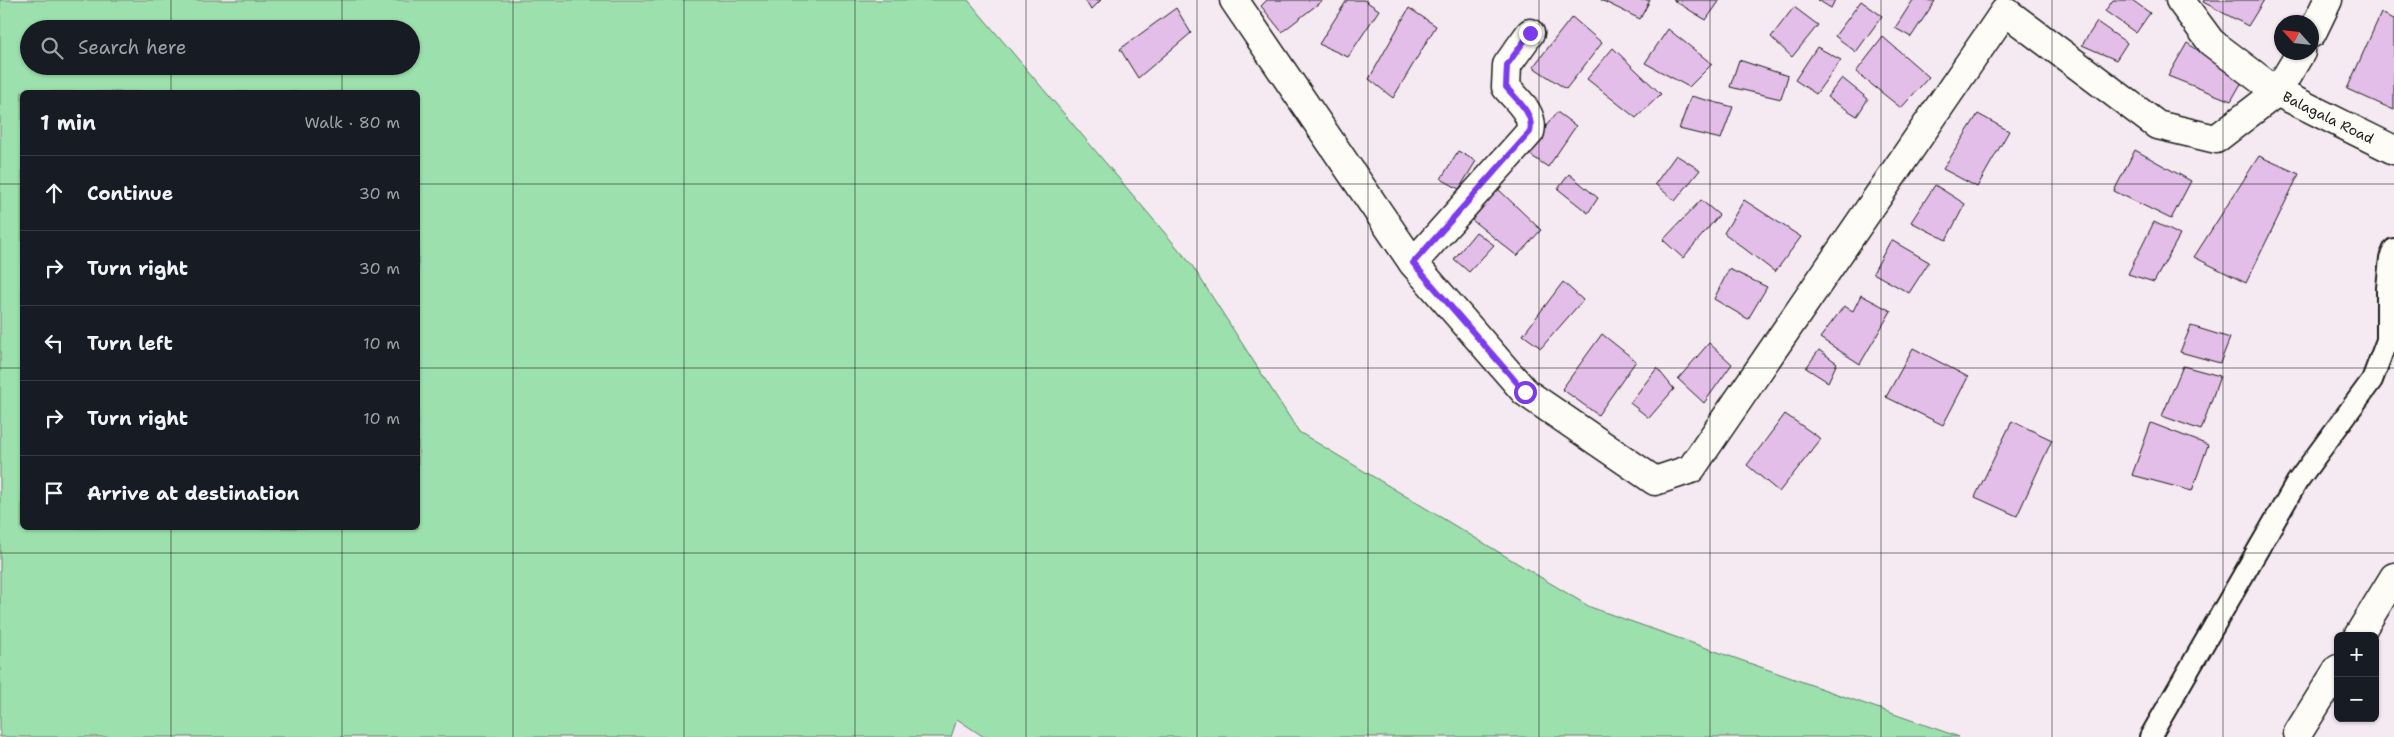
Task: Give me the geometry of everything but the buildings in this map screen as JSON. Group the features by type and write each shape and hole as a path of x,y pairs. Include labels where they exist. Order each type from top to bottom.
{"street":[{"path":"1234,0 1413,263 1525,392 1654,481 1691,469 1996,6 2157,125 2216,139 2277,92 2211,42 2180,0"},
{"path":"2319,19 2328,0"},
{"path":"1413,263 1530,132 1532,124 1527,112 1506,87 1507,65 1530,33"},
{"name":"Balagala Road","path":"2296,60 2277,92 2394,150"},
{"path":"2360,632 2394,577"},
{"path":"2298,733 2334,675"}],"lane":[{"path":"2150,737 2297,482 2372,380 2387,340 2387,288 2390,258 2394,249"}],"green space":[{"path":"0,0 968,0 1191,264 1299,432 1590,607 1959,737 984,737 957,719 951,737 0,737"}],"route":[{"path":"1525,392 1413,263 1530,132 1532,124 1527,112 1506,87 1507,65 1530,33"}]}
